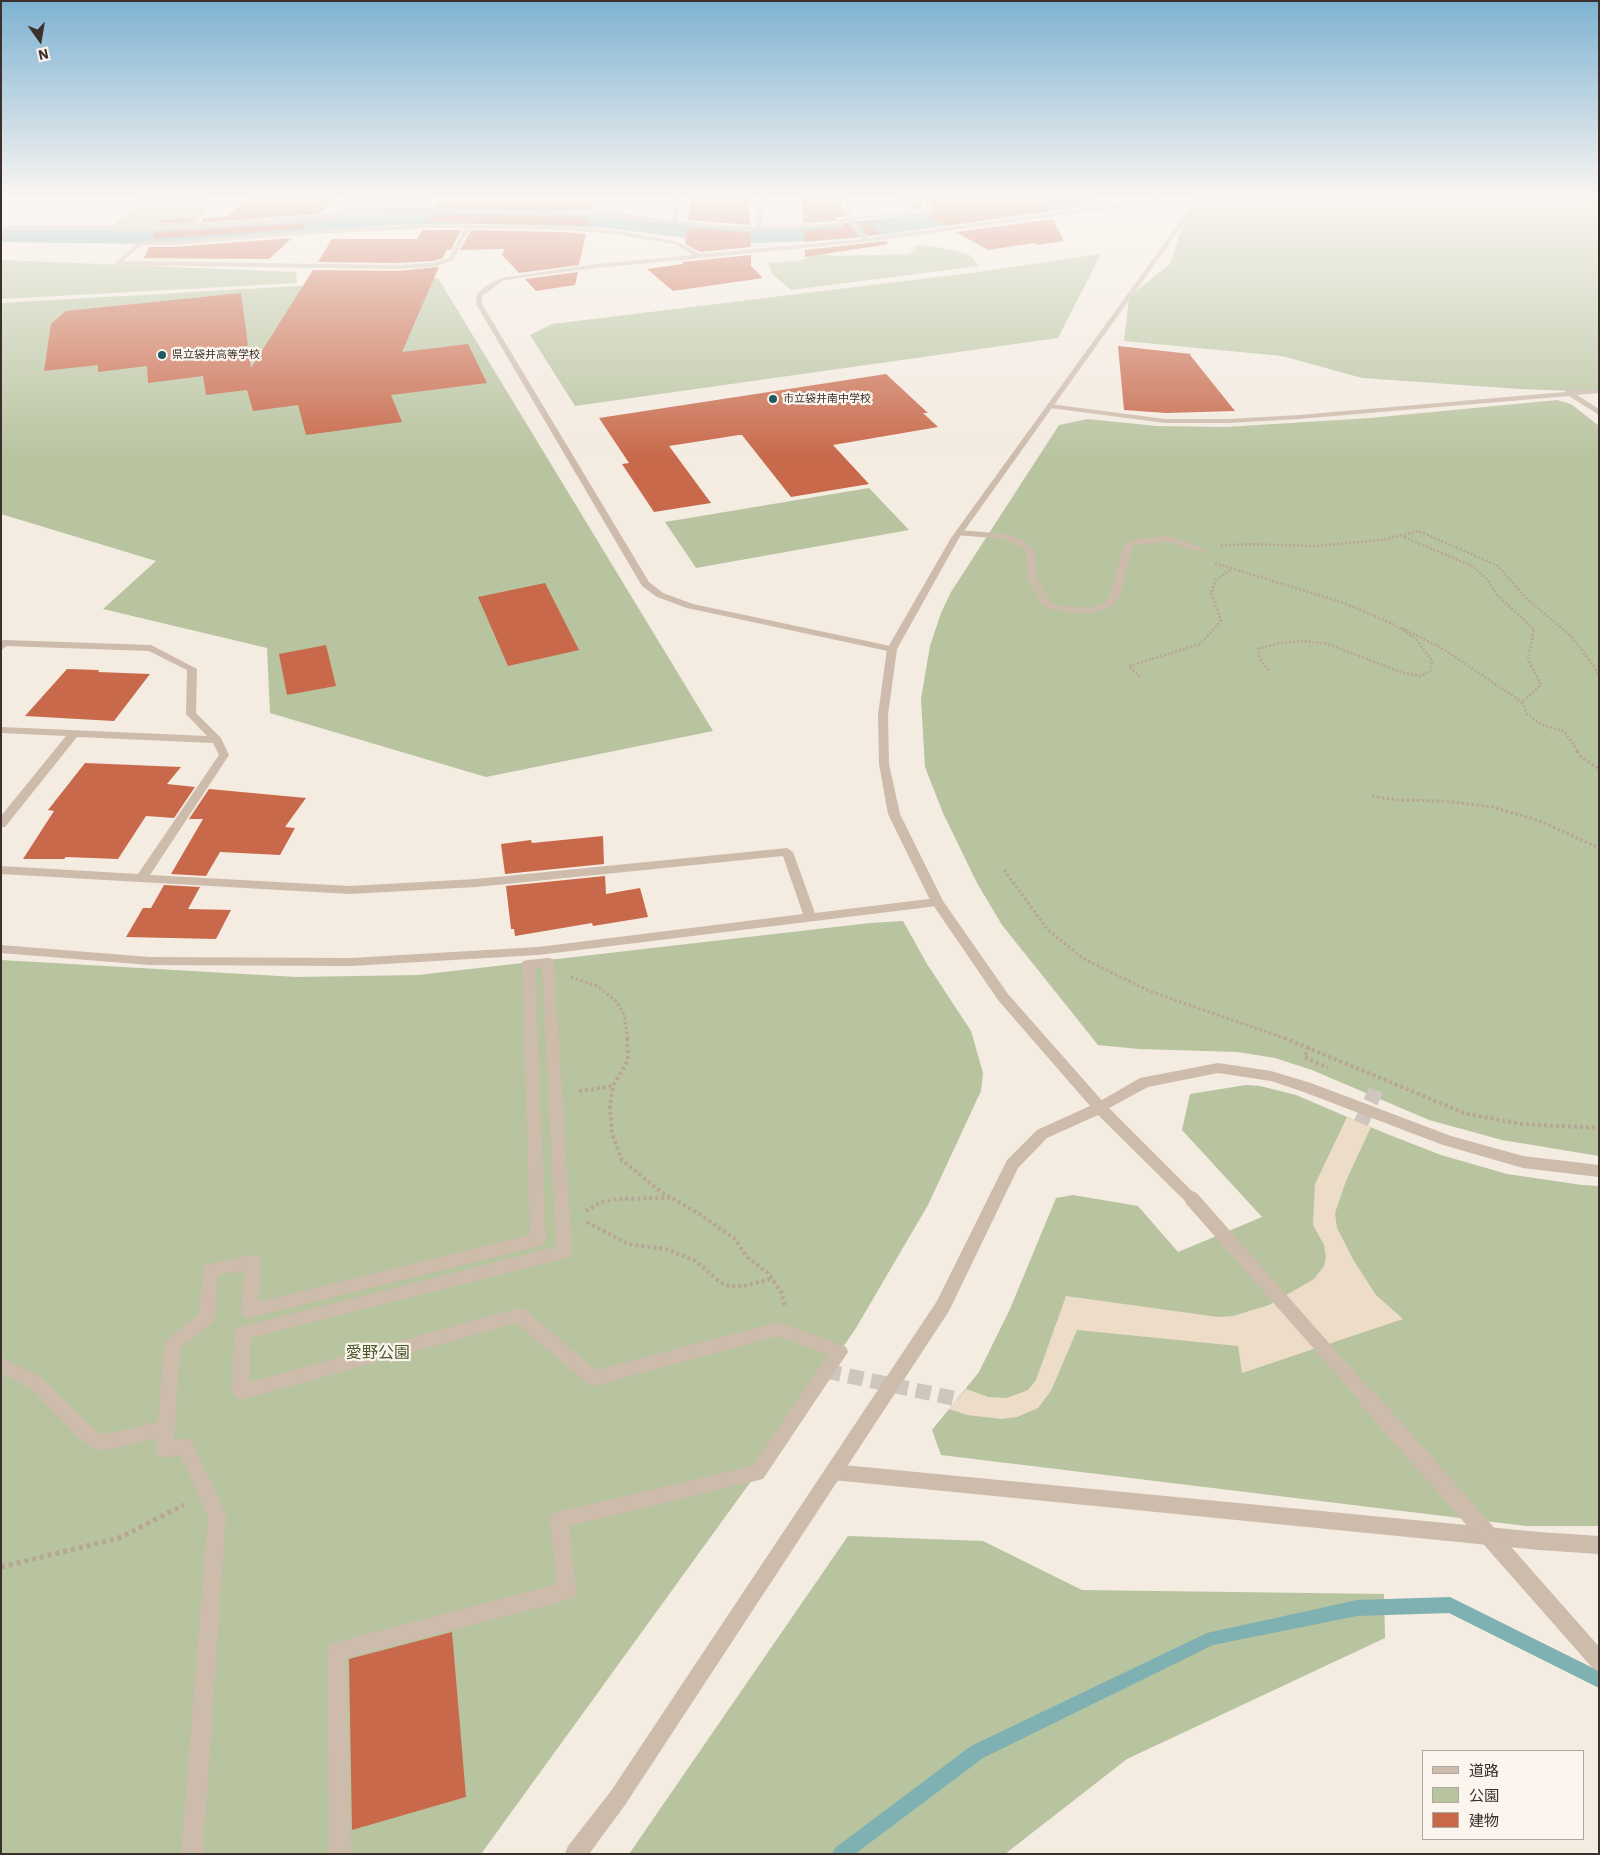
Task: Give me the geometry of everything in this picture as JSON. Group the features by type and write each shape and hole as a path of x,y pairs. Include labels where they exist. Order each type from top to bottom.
{"street":[{"path":"493,285 479,295 479,304 645,584 660,595 690,606 892,649"},
{"path":"1137,285 959,533 892,649 883,715 884,764 894,814 937,902 1003,997 1100,1108 1192,1199 1599,1661"},
{"path":"1050,406 1165,420 1228,421 1300,417 1568,392 1599,391"},
{"path":"1568,392 1599,412"},
{"path":"959,533 1006,537 1023,544 1030,551 1032,577 1046,602 1053,607 1073,610 1094,610 1109,604 1115,595 1128,546 1139,540 1168,539 1202,549"},
{"path":"1,647 4,643 151,648 192,669 191,714 217,740 224,755 141,879"},
{"path":"1,730 73,735 217,740"},
{"path":"1,824 73,735"},
{"path":"1,870 350,890 476,883 788,852 811,918"},
{"path":"1,949 149,961 351,962 538,951 937,902"},
{"path":"192,1854 217,1515 185,1446 165,1450 172,1345 207,1317 210,1270 253,1262 250,1311 538,1240 528,964 548,962 555,1095 570,1219 564,1252 242,1333 241,1392 520,1315 593,1378 779,1329 840,1352 757,1473 559,1519 567,1591 337,1651 340,1854"},
{"path":"576,1854 618,1798 943,1306 1012,1164 1042,1134 1100,1108 1145,1082 1218,1068 1280,1078 1448,1141 1523,1162 1599,1172"},
{"path":"1,1364 36,1383 89,1436 98,1442 112,1441 167,1428"},
{"path":"833,1472 1539,1542 1599,1546"}],"path":[{"path":"1599,676 1594,666 1571,636 1526,598 1498,566 1419,531 1404,536 1317,546 1246,544 1202,549 1202,555 1212,562 1344,603 1440,647 1522,702 1527,714 1540,724 1565,732 1580,756 1599,769"},
{"path":"1404,536 1472,566 1487,578 1498,596 1534,629 1528,659 1541,685 1522,702"},
{"path":"1140,677 1129,666 1200,644 1216,627 1221,620 1211,593 1216,580 1232,568"},
{"path":"1269,671 1260,659 1258,649 1278,643 1303,641 1328,644 1404,673 1421,676 1432,670 1432,661 1415,638 1393,624"},
{"path":"1372,796 1493,807 1540,821 1599,848"},
{"path":"1004,870 1048,930 1084,959 1149,992 1308,1047 1467,1114 1522,1124 1599,1128"},
{"path":"548,975 564,975 597,986 616,1001 624,1014 629,1050 628,1060 613,1086 610,1107 612,1134 622,1160 672,1198 698,1213 735,1239 747,1258 768,1273 781,1292 788,1332"},
{"path":"1308,1047 1304,1057 1320,1064"},
{"path":"555,1095 613,1086"},
{"path":"570,1219 602,1202 618,1199 672,1198"},
{"path":"570,1219 628,1244 666,1249 694,1260 720,1282 729,1286 744,1286 771,1279"},
{"path":"1,1567 119,1538 207,1494"}],"green space":[{"path":"1,285 268,285 1,299"},
{"path":"323,285 442,285 713,731 486,777 270,713 267,648 103,609 156,561 1,514 1,303"},
{"path":"784,285 834,285 791,290"},
{"path":"875,285 1085,285 1058,338 575,406 530,335 552,324"},
{"path":"1144,285 1599,285 1599,392 1519,389 1362,378 1282,356 1124,341 1129,297"},
{"path":"1557,400 1571,404 1599,426 1599,1156 1502,1140 1429,1120 1312,1070 1275,1058 1238,1052 1139,1049 1098,1045 1002,925 977,883 943,813 925,767 921,699 930,646 941,613 951,592 1059,425 1087,419 1157,426 1225,427 1370,418"},
{"path":"869,488 909,530 696,568 665,522"},
{"name":"愛野公園","path":"903,921 927,964 971,1031 983,1073 981,1091 928,1205 856,1328 757,1473 481,1854 1,1854 1,960 296,977 418,975 870,923"},
{"path":"1246,1085 1260,1086 1296,1095 1441,1155 1507,1174 1599,1186 1599,1526 1526,1526 941,1455 932,1430 979,1372 1010,1309 1056,1198 1073,1195 1138,1206 1178,1252 1262,1217 1182,1130 1190,1094"},
{"path":"848,1536 983,1541 1082,1590 1384,1594 1385,1638 1127,1759 1005,1854 629,1854"}],"shaded area":[{"path":"1347,1117 1371,1127 1346,1181 1335,1213 1337,1228 1354,1261 1376,1295 1403,1319 1242,1373 1238,1346 1077,1330 1051,1391 1038,1408 1017,1417 1002,1419 967,1415 949,1409 966,1389 988,1397 1007,1398 1028,1390 1036,1380 1066,1296 1218,1317 1233,1316 1269,1305 1314,1279 1324,1266 1326,1258 1324,1245 1313,1225 1315,1184"}],"building":[{"path":"304,285 431,285 402,352 468,344 487,383 391,395 402,422 306,435 298,405 253,411 247,390 206,395 203,376 148,383 147,366 98,372 98,365 44,371 51,324 66,311 241,293 251,368"},
{"path":"530,285 575,285 575,285 536,291"},
{"path":"665,285 718,285 673,291"},
{"path":"1118,346 1191,354 1235,411 1166,413 1124,410"},
{"path":"886,374 928,413 923,413 938,427 833,445 869,484 791,497 742,435 739,435 669,446 711,503 654,512 622,464 629,463 599,418"},
{"path":"545,583 579,650 508,666 478,597"},
{"path":"326,645 336,686 287,695 279,654"},
{"path":"67,669 150,674 114,721 25,716"},
{"path":"85,763 181,767 167,784 195,787 174,818 146,816 118,859 66,857 64,859 23,859 54,811 48,810"},
{"path":"209,789 306,798 285,827 295,828 280,855 220,852 206,876 171,874 203,819 189,819"},
{"path":"603,836 604,864 505,874 501,844 531,840 532,843"},
{"path":"605,876 606,894 640,888 648,917 593,926 592,923 515,936 514,929 511,929 506,886"},
{"path":"164,885 200,887 188,909 231,910 216,939 126,937 143,908 151,908"},
{"path":"452,1632 466,1797 352,1830 349,1659"}],"waterway":[{"path":"841,1854 977,1752 1212,1638 1357,1608 1450,1605 1599,1680"}],"tunnel":[{"path":"1361,1123 1376,1090"},
{"path":"826,1371 957,1399"}],"place":[{"name":"県立袋井高等学校","path":"162,355"},
{"name":"市立袋井南中学校","path":"773,399"}]}
